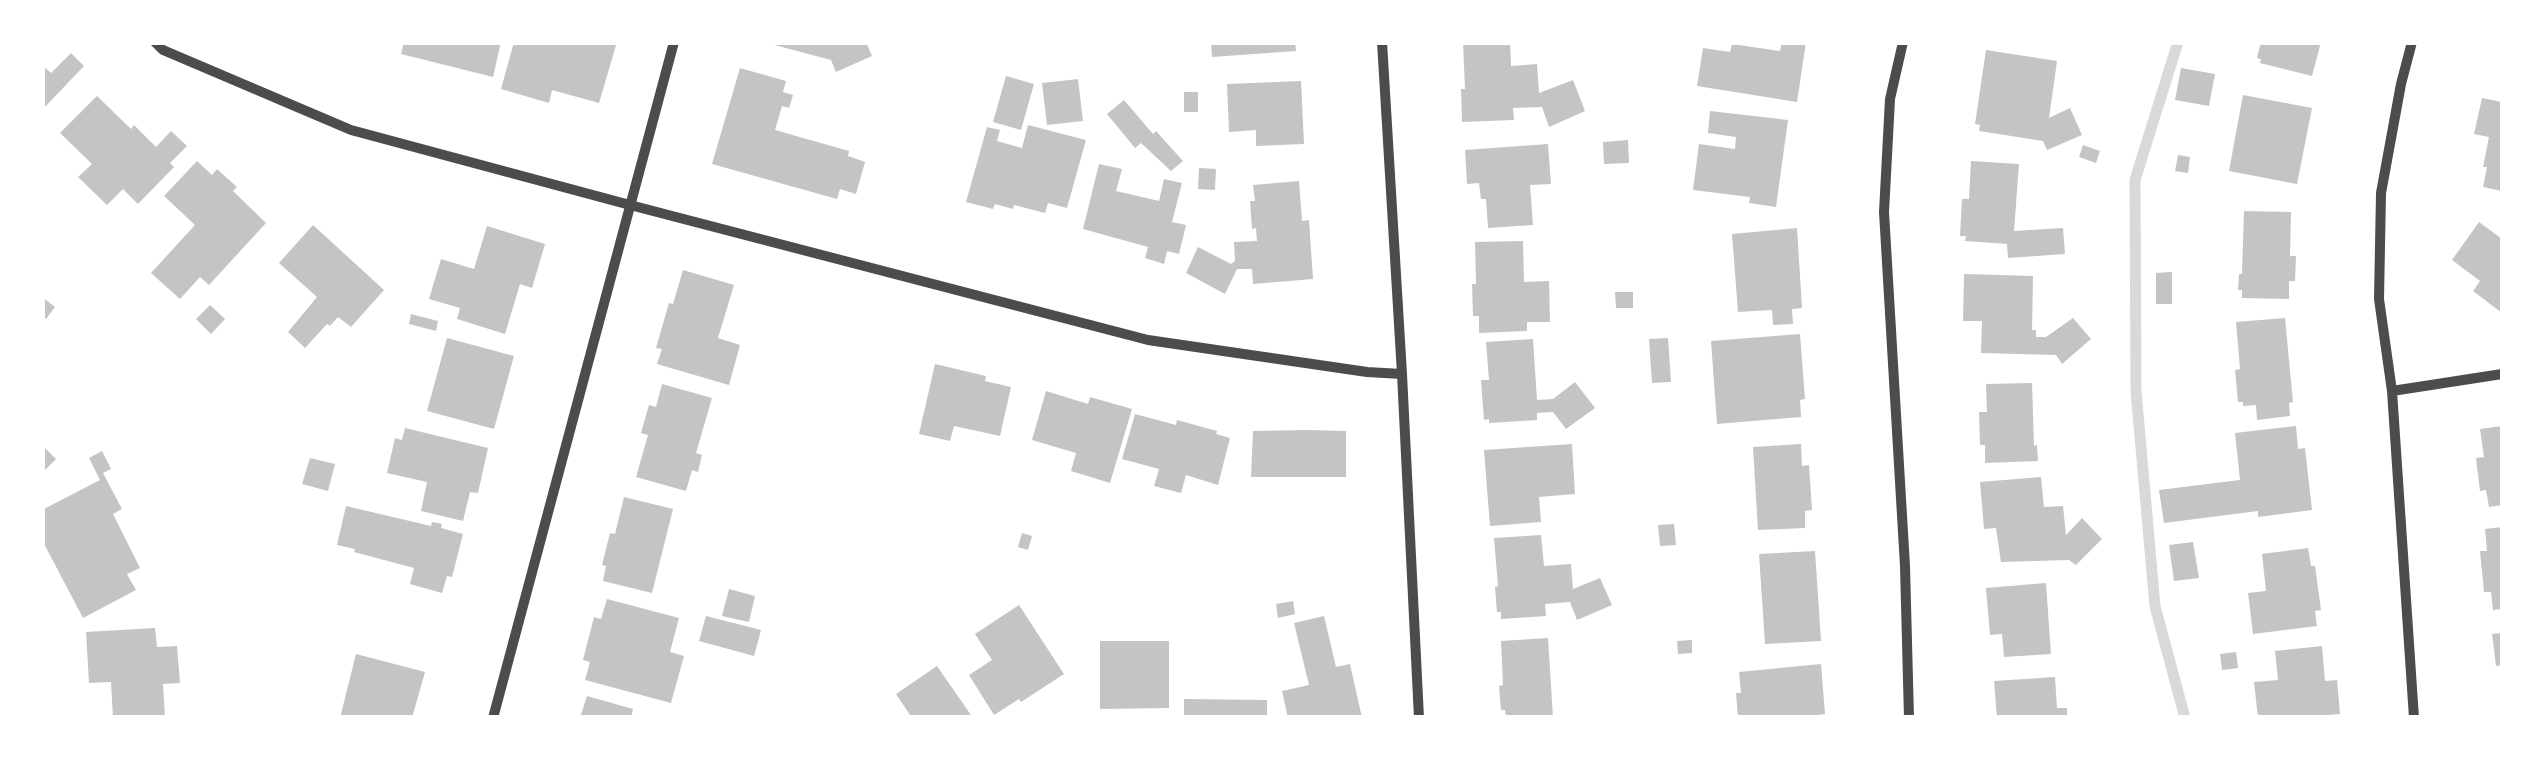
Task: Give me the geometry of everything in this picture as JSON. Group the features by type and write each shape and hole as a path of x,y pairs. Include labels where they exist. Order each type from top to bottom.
{"street":[{"path":"154,42 162,50 351,130 1148,340 1402,374"},
{"path":"493,718 674,42"},
{"path":"1382,42 1419,718"},
{"path":"1903,42 1890,99 1884,212 1905,566 1909,718"},
{"path":"2412,42 2381,193 2380,299 2392,390 2414,718"},
{"path":"2392,390 2502,374"}],"building":[{"path":"404,42 501,42 493,77 401,54"},
{"path":"514,42 617,42 599,103 552,90 549,103 501,89"},
{"path":"763,42 866,42 872,56 836,72 831,60"},
{"path":"1211,42 1295,42 1296,51 1212,57"},
{"path":"1463,42 1510,42 1511,66 1537,64 1539,93 1573,80 1585,111 1549,127 1542,107 1513,108 1514,120 1462,122"},
{"path":"1782,42 1806,42 1797,102 1697,86 1703,48 1730,52 1732,44 1780,51"},
{"path":"2261,42 2321,42 2312,76 2260,63 2257,58"},
{"path":"1986,50 2057,61 2049,118 2070,108 2082,135 2047,150 2043,141 1979,131 1980,125 1975,124"},
{"path":"71,53 84,66 42,110 42,65 51,73"},
{"path":"740,68 786,81 783,92 793,95 789,108 782,106 775,130 849,151 848,156 865,162 856,194 840,189 837,199 712,164"},
{"path":"2181,68 2215,74 2209,106 2175,100"},
{"path":"1006,76 1034,84 1021,130 993,122"},
{"path":"1078,79 1083,121 1047,125 1042,83"},
{"path":"1301,81 1304,144 1256,146 1256,130 1229,132 1227,84"},
{"path":"1184,92 1198,92 1198,112 1184,112"},
{"path":"2243,95 2312,108 2297,184 2229,171"},
{"path":"97,96 156,147 171,131 187,146 170,163 174,167 138,204 123,189 107,205 78,177 92,164 60,133"},
{"path":"2482,98 2502,102 2502,191 2483,187 2489,137 2474,134"},
{"path":"1124,100 1183,161 1171,171 1141,143 1135,148 1107,114"},
{"path":"1710,111 1788,120 1776,207 1749,203 1750,197 1693,190 1699,144 1735,149 1736,137 1708,133"},
{"path":"1028,125 1086,140 1067,208 1048,203 1045,213 1014,205 1013,209 995,204 993,209 966,202 987,127 1000,130 997,141 1022,148"},
{"path":"1628,140 1629,163 1604,164 1603,142"},
{"path":"1548,144 1551,184 1530,185 1533,225 1488,228 1486,199 1481,199 1479,183 1467,184 1465,150"},
{"path":"2083,145 2100,151 2096,163 2079,157"},
{"path":"2178,155 2190,157 2188,173 2175,171"},
{"path":"197,161 212,175 217,169 266,223 209,285 200,277 180,299 151,273 195,225 164,196"},
{"path":"1971,161 2019,164 2014,231 2063,228 2065,254 2008,258 2007,244 1965,241 1966,236 1960,236 1962,199 1969,199"},
{"path":"1099,164 1122,169 1116,191 1159,201 1164,179 1182,183 1172,222 1186,225 1179,254 1167,251 1164,264 1145,258 1148,247 1083,229"},
{"path":"1199,168 1216,169 1215,190 1198,189"},
{"path":"1299,181 1302,221 1309,220 1313,279 1253,284 1252,269 1237,269 1225,294 1186,273 1198,247 1231,264 1235,261 1234,242 1257,241 1250,201 1255,201 1253,185"},
{"path":"2244,211 2291,212 2290,256 2296,256 2295,281 2289,281 2289,299 2242,298 2242,290 2238,290"},
{"path":"2479,222 2502,239 2502,313 2473,291 2480,281 2452,260"},
{"path":"313,225 384,290 351,327 338,317 305,348 288,332 317,297 279,263"},
{"path":"487,226 545,244 532,288 520,284 505,334 457,319 460,308 429,299 441,259 474,269"},
{"path":"1797,228 1802,308 1792,309 1793,324 1773,325 1772,310 1738,312 1732,234"},
{"path":"1523,241 1524,282 1549,281 1550,322 1527,322 1527,331 1479,333 1479,316 1473,316 1475,242"},
{"path":"683,270 734,285 718,338 740,345 729,385 657,364 662,349 656,348"},
{"path":"2172,272 2172,304 2156,304 2156,273"},
{"path":"1964,274 2033,276 2032,330 2036,330 2036,337 2046,337 2073,318 2091,339 2062,364 2056,355 1981,353 1982,321 1963,321"},
{"path":"1615,292 1633,292 1633,308 1616,308"},
{"path":"42,297 55,307 46,319 42,316"},
{"path":"210,305 225,319 211,334 196,319"},
{"path":"411,314 438,321 436,331 409,324"},
{"path":"2285,318 2293,402 2289,403 2290,416 2257,420 2256,405 2243,406 2243,402 2238,402 2236,322"},
{"path":"1800,334 1805,399 1800,400 1801,417 1717,424 1711,341"},
{"path":"447,338 514,356 494,429 427,411"},
{"path":"1668,338 1671,382 1652,383 1649,339"},
{"path":"1533,339 1537,400 1553,399 1575,382 1595,408 1566,429 1553,412 1537,413 1537,420 1484,420 1481,380 1489,380 1486,342"},
{"path":"935,364 986,376 985,381 1011,387 1000,436 954,426 950,441 919,434"},
{"path":"2032,383 2038,461 1985,463 1979,412 1987,412 1986,384"},
{"path":"662,384 712,398 696,453 702,455 698,472 692,470 686,491 636,477 648,435 641,433 649,405 656,407"},
{"path":"1046,391 1088,404 1090,397 1132,409 1110,483 1071,471 1076,453 1032,440"},
{"path":"1135,414 1176,425 1177,420 1230,438 1218,485 1186,475 1181,493 1154,486 1159,469 1122,459"},
{"path":"2296,426 2298,449 2305,448 2312,510 2258,517 2258,511 2164,523 2159,490 2240,480 2235,433"},
{"path":"2502,426 2502,505 2489,507 2486,490 2480,491 2476,458 2484,457 2480,429"},
{"path":"405,428 488,448 478,493 470,492 463,521 421,511 427,482 387,473 395,438 402,440"},
{"path":"1253,431 1346,431 1346,477 1251,477"},
{"path":"1572,444 1575,494 1539,497 1541,522 1490,526 1484,450"},
{"path":"1801,444 1802,466 1809,465 1812,510 1805,511 1805,528 1758,530 1753,447"},
{"path":"42,445 56,459 42,473"},
{"path":"102,451 111,469 103,473 122,509 113,514 140,568 127,574 136,590 83,618 42,540 42,510 100,480 89,458"},
{"path":"310,458 335,464 328,491 302,484"},
{"path":"2041,477 2044,507 2063,506 2066,535 2082,518 2102,539 2076,565 2069,560 2001,562 1996,528 1984,529 1980,482"},
{"path":"624,497 673,509 652,593 603,581 606,566 602,565 610,533 615,534"},
{"path":"346,506 431,526 432,522 442,524 441,528 463,534 452,577 447,576 442,593 410,584 414,568 337,545"},
{"path":"1674,524 1676,545 1660,546 1658,525"},
{"path":"2502,527 2502,609 2493,610 2491,592 2484,592 2480,551 2487,551 2485,529"},
{"path":"1022,533 1032,536 1028,550 1018,547"},
{"path":"1541,535 1544,566 1571,564 1573,589 1600,578 1612,605 1577,620 1570,602 1545,604 1546,616 1501,619 1501,612 1497,612 1494,538"},
{"path":"2193,542 2199,578 2174,581 2169,545"},
{"path":"2308,548 2311,566 2315,566 2321,610 2315,611 2317,626 2253,634 2248,593 2266,591 2262,554"},
{"path":"1815,551 1821,641 1765,644 1759,554"},
{"path":"2046,583 2051,654 2004,657 2002,634 1990,635 1986,588"},
{"path":"729,589 755,596 749,622 722,616"},
{"path":"607,599 679,618 670,652 684,656 671,703 585,680 590,662 583,660 594,617 601,619"},
{"path":"1293,601 1295,614 1278,618 1276,604"},
{"path":"1019,605 1064,674 994,715 969,675 992,660 975,634"},
{"path":"706,616 761,630 754,656 699,641"},
{"path":"1324,616 1336,667 1350,664 1362,718 1288,718 1282,691 1309,685 1294,623"},
{"path":"155,628 157,647 177,646 180,683 163,684 165,718 113,718 111,682 89,683 86,632"},
{"path":"2502,633 2502,665 2496,666 2492,634"},
{"path":"1548,638 1553,718 1506,718 1505,710 1501,710 1499,686 1503,685 1501,641"},
{"path":"1692,640 1692,653 1678,654 1677,641"},
{"path":"1100,641 1169,641 1169,708 1100,709"},
{"path":"2322,646 2325,681 2337,680 2340,714 2329,718 2258,718 2254,682 2278,680 2275,651"},
{"path":"2236,652 2238,668 2222,670 2220,654"},
{"path":"356,654 425,672 412,718 340,718"},
{"path":"1821,664 1825,714 1819,718 1738,718 1739,672"},
{"path":"937,666 973,718 912,718 896,694"},
{"path":"2055,677 2057,708 2067,708 2067,718 1997,718 1994,681"},
{"path":"587,696 633,709 631,718 580,718"},
{"path":"1184,699 1267,700 1267,718 1184,718"}],"waterway":[{"path":"2178,42 2135,180 2136,391 2155,606 2185,718"}]}
